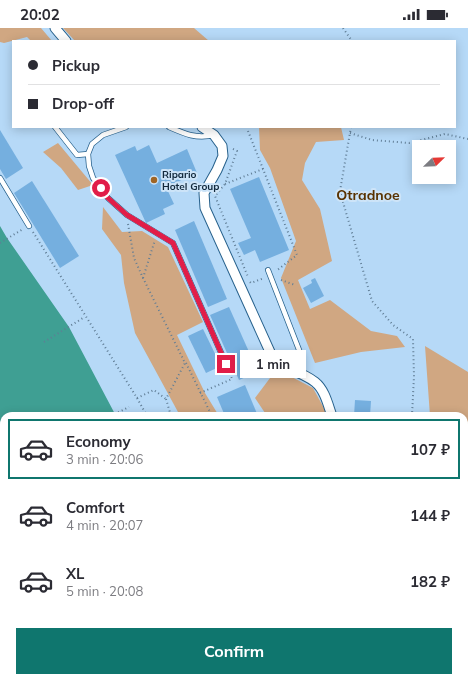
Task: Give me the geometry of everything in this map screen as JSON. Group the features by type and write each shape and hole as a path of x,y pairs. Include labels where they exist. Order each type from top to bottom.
{"street":[{"path":"55,28 65,40"},
{"path":"204,128 214,135 222,146 223,156 204,193 205,208 275,363 316,383 324,394 331,412"}],"lane":[{"path":"56,128 78,155 88,154"},
{"path":"123,128 103,135 92,144 88,154 89,166 93,178 108,198 127,215 173,243 226,364"},
{"path":"171,128 194,136 204,137 214,135"},
{"path":"0,178 26,227"},
{"path":"268,270 301,355 304,376"}],"path":[{"path":"343,28 351,40"},
{"path":"351,128 340,191 372,301 393,325 413,339 414,376 412,412"},
{"path":"248,131 297,255 270,275 251,283 216,196 225,184 263,169"},
{"path":"350,133 372,140 409,143 445,134 468,139"},
{"path":"127,215 134,258 210,412"},
{"path":"0,243 26,227 145,412"},
{"path":"143,278 157,233"},
{"path":"270,275 295,285"},
{"path":"44,342 83,318"},
{"path":"166,399 186,363"},
{"path":"200,392 232,379 226,364"},
{"path":"137,398 154,390 166,399 170,412"},
{"path":"118,412 129,407"}],"shaded area":[{"path":"0,28 41,28 51,40 30,40 27,37 4,43 0,42"},
{"path":"63,28 194,28 208,40 74,40"},
{"path":"259,128 341,128 344,140 316,142 305,163 302,180 320,209 332,261 298,280 310,309 330,300 371,331 397,336 405,347 361,352 315,363 281,278 296,241 270,168 260,150"},
{"path":"58,143 93,185 78,190 61,168 43,152"},
{"path":"103,207 122,232 142,231 168,247 203,322 177,335 205,393 217,412 178,412 135,333 124,283 121,255 102,229"},
{"path":"0,226 69,327 114,412 0,412"},
{"path":"425,346 468,372 468,412 430,412"},
{"path":"276,370 313,388 326,412 264,412 255,398"}],"building":[{"path":"0,130 23,168 6,179 0,169"},
{"name":"Ripario Hotel Group","path":"149,145 157,163 187,149 197,173 166,187 174,204 163,209 165,214 146,223 115,155 135,146 137,151"},
{"path":"259,177 289,250 260,262 255,250 244,255 238,243 251,238 230,189"},
{"path":"32,181 79,256 60,268 14,193"},
{"path":"194,221 227,299 208,307 175,230"},
{"path":"315,278 324,296 311,303 303,288 312,283 311,280"},
{"path":"229,307 258,372 239,380 210,315"},
{"path":"203,329 221,366 206,373 188,336"},
{"path":"245,385 256,412 223,412 217,397"},
{"path":"355,400 371,401 370,412 354,412"}],"place":[{"name":"Ripario Hotel Group","path":"154,180"}],"district":[{"name":"Otradnoe","path":"368,195"}],"route":[{"path":"101,188 108,198 127,215 173,243 226,364"}]}
